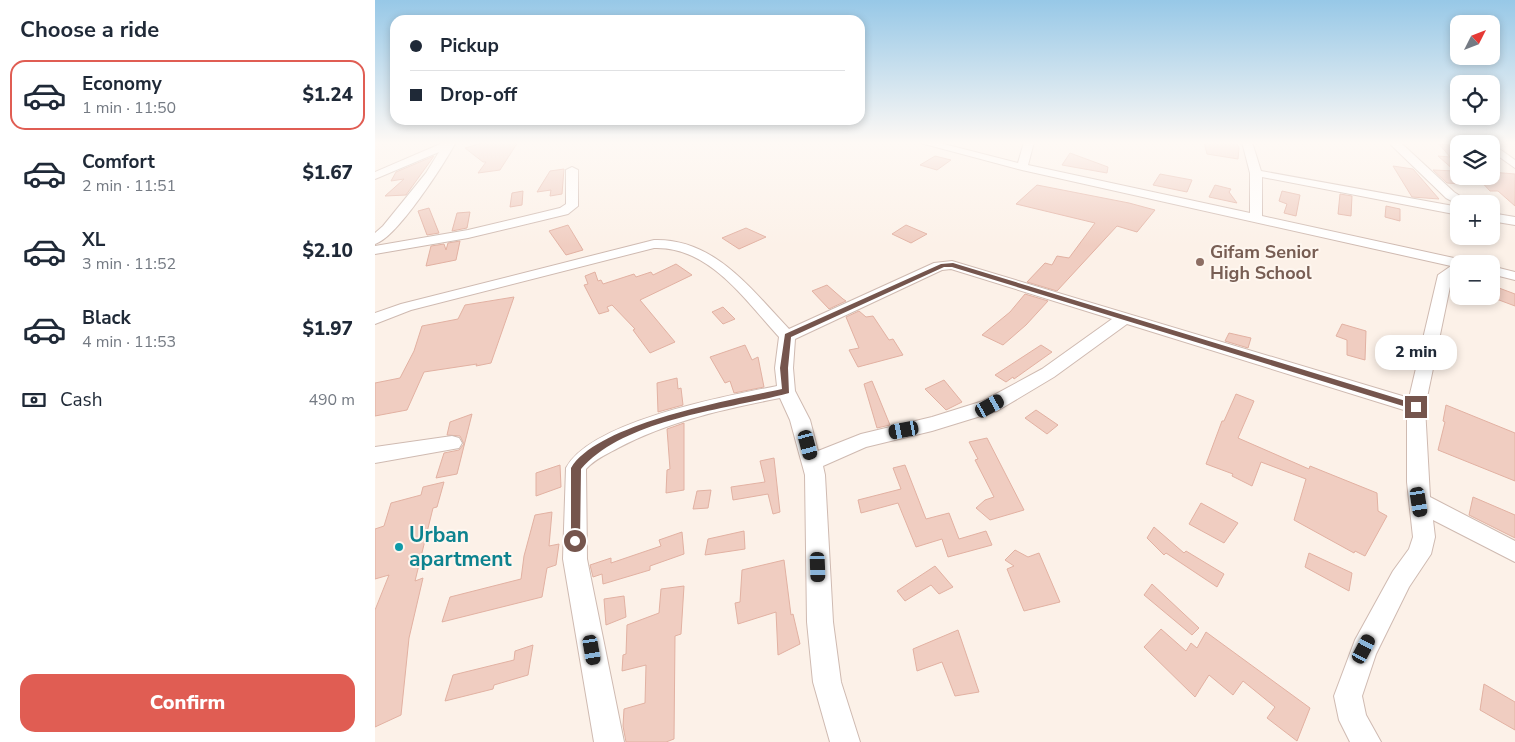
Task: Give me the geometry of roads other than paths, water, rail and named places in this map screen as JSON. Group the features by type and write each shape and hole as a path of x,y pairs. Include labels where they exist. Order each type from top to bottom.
{"street":[{"path":"375,240 388,229 429,177"},
{"path":"375,250 468,234 564,211 571,206 571,177"},
{"path":"1067,177 1450,261"},
{"path":"1256,177 1256,217"},
{"path":"1275,177 1450,209"},
{"path":"1430,177 1450,195"},
{"path":"1500,217 1513,221"},
{"path":"375,319 406,307 634,247 654,244 674,244 697,252 724,271 787,336 784,368 786,391 800,420 813,462 821,622 827,682 845,742"},
{"path":"787,336 943,265 953,265 1123,319 1416,407"},
{"path":"1366,742 1353,720 1348,696 1364,649 1401,579 1419,554 1424,537 1415,451 1416,407 1445,275 1450,271"},
{"path":"1500,272 1515,276"},
{"path":"813,462 861,441 941,422 990,406 1048,373 1123,319"},
{"path":"609,742 575,559 576,468 587,456 635,430 679,414 786,391"},
{"path":"375,455 452,443"},
{"path":"1419,502 1515,552"}],"place":[{"name":"Gifam Senior High School","path":"1200,262"},
{"name":"Urban apartment","path":"399,547"}]}
